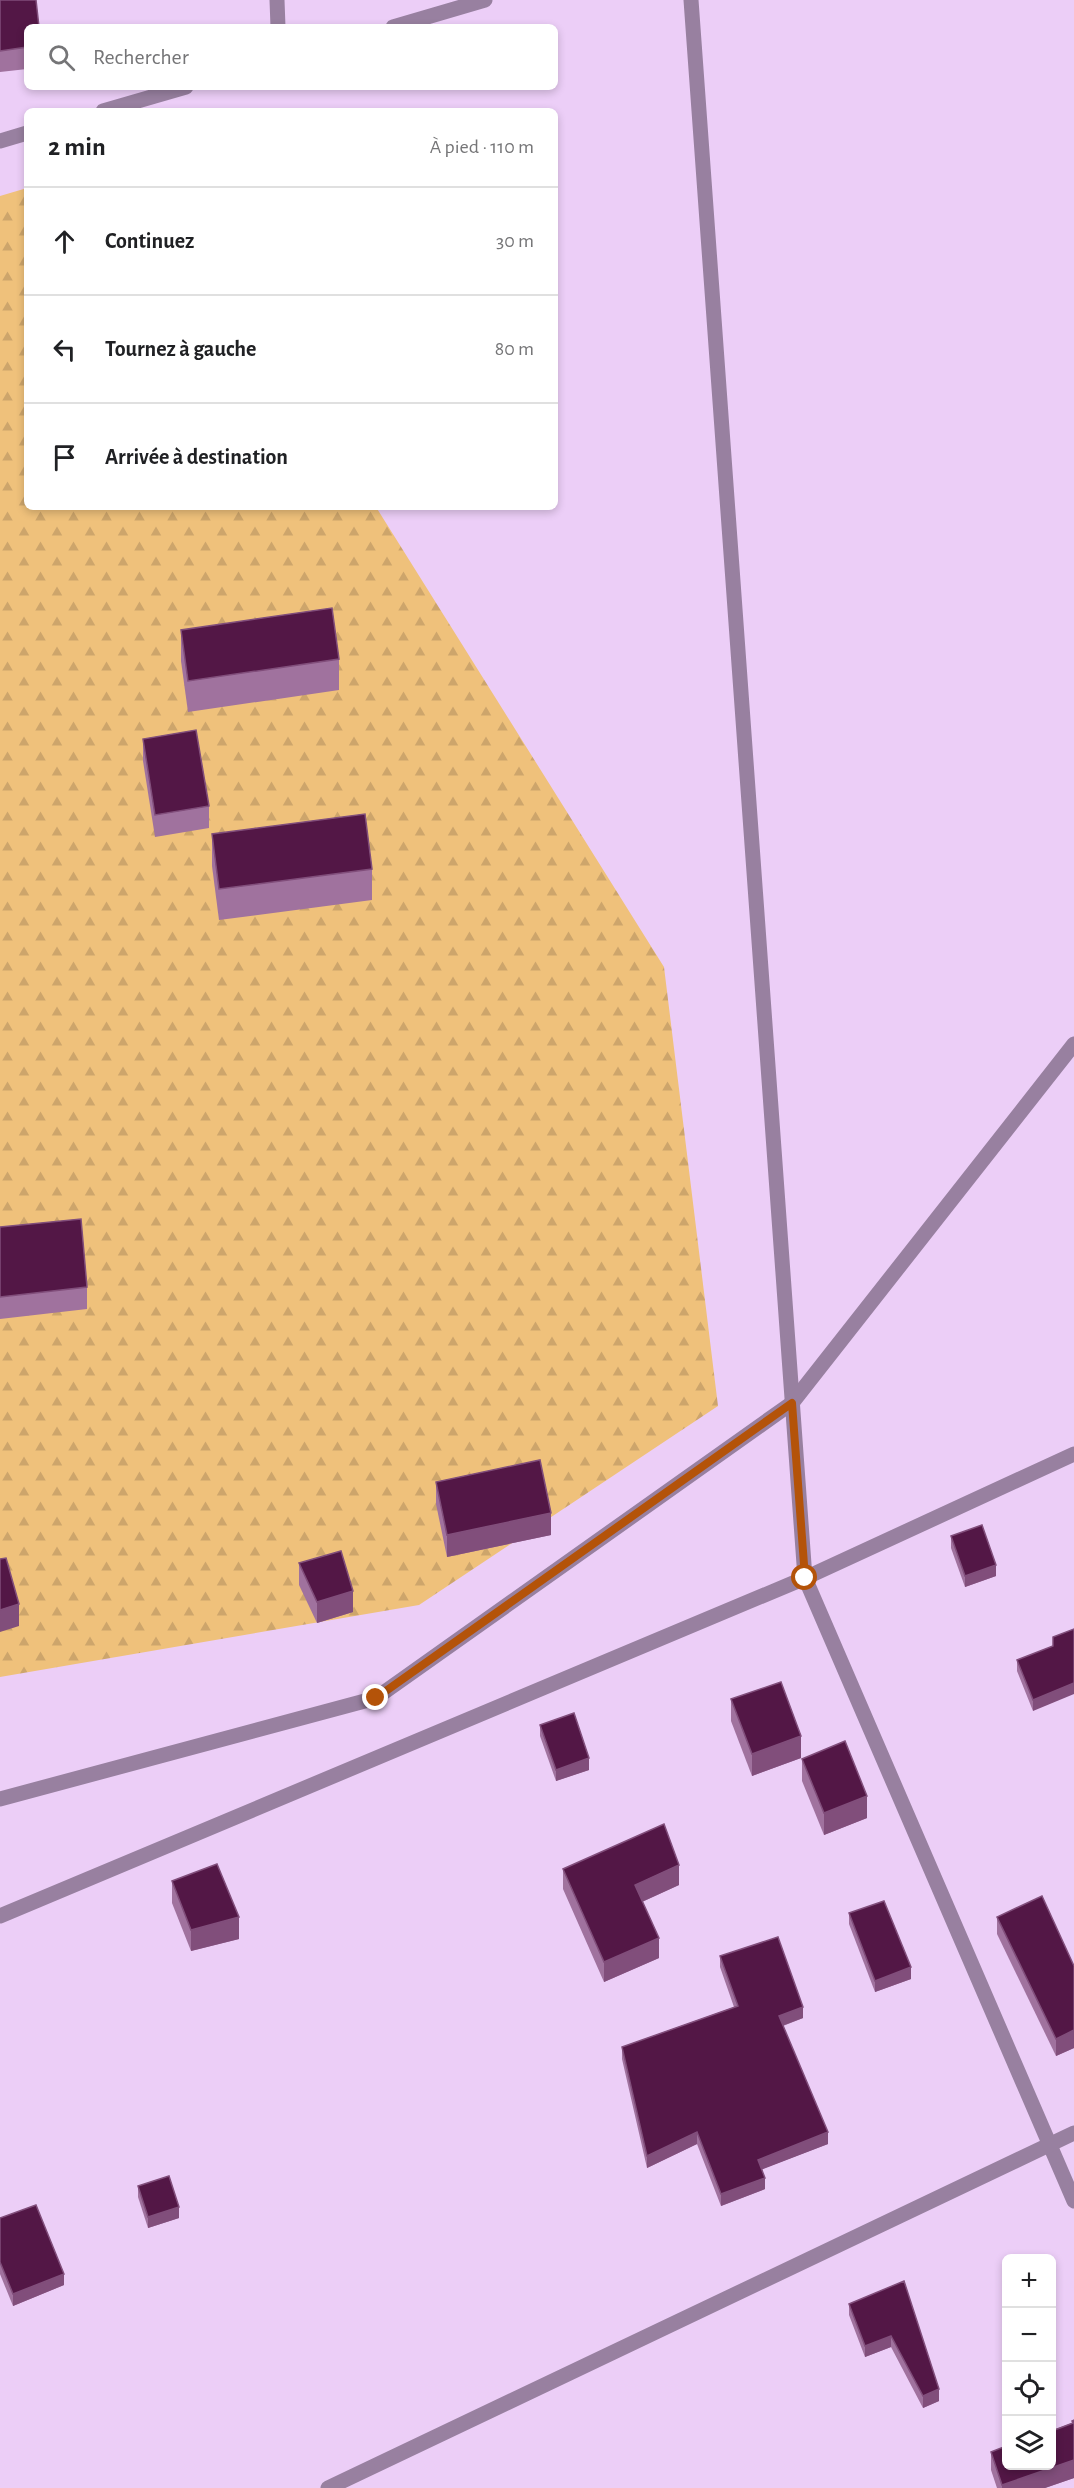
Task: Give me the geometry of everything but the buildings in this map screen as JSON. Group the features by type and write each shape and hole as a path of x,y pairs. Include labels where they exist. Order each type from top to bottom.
{"street":[{"path":"277,0 278,24"},
{"path":"403,24 486,0"},
{"path":"691,0 805,1578 1074,2201"},
{"path":"113,108 176,90"},
{"path":"0,141 24,134"},
{"path":"0,1799 376,1698 792,1403 1074,1044"},
{"path":"0,1916 805,1578 1074,1454"},
{"path":"328,2488 1074,2133"}],"green space":[{"path":"24,189 24,510 378,510 664,967 718,1406 419,1605 0,1677 0,196"}],"route":[{"path":"376,1698 792,1403 805,1578"}]}
